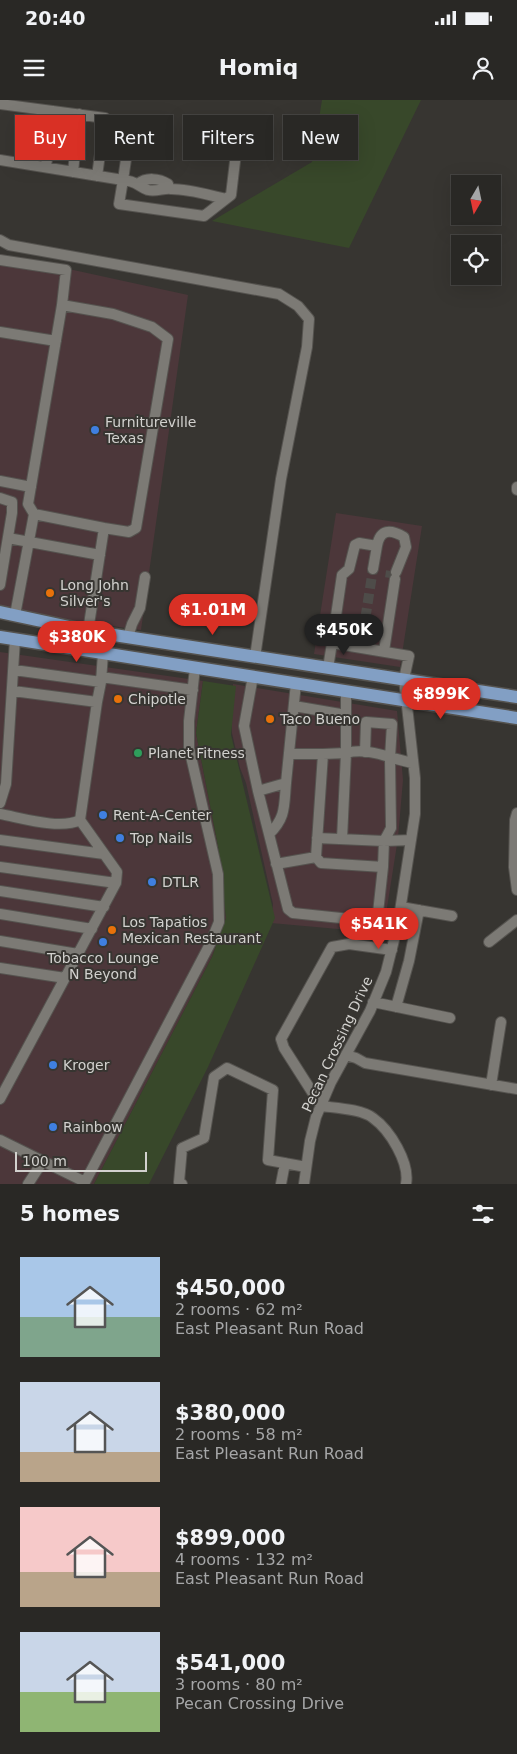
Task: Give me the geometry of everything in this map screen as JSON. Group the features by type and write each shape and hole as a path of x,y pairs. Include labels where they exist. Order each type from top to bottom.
{"main road":[{"path":"0,612 105,634 517,697"},
{"path":"102,653 105,634"},
{"path":"0,637 517,718"},
{"path":"195,668 198,648"},
{"path":"253,676 255,657"}],"street":[{"path":"0,104 105,118 97,176"},
{"path":"46,168 53,111"},
{"path":"73,172 79,114"},
{"path":"0,160 133,181 148,190 162,191 169,188 226,198"},
{"path":"125,160 119,204 204,216 230,195 235,160"},
{"path":"0,240 9,245 279,294 298,306 309,319 307,347 281,479 255,657"},
{"path":"0,260 66,270 62,305 28,504 34,514 15,615"},
{"path":"34,514 129,532 136,528 168,339 152,327 113,314 62,305"},
{"path":"0,332 56,341"},
{"path":"0,481 31,487"},
{"path":"0,498 12,502 12,513 0,585"},
{"path":"88,631 104,528"},
{"path":"332,642 384,651 396,575 406,547 404,537 390,532 383,533 379,537 373,569"},
{"path":"8,538 100,556"},
{"path":"328,668 342,575 349,569 355,546 359,543 377,546"},
{"path":"128,637 140,608 145,577"},
{"path":"361,647 363,632"},
{"path":"0,803 6,784 5,737 11,716 15,639"},
{"name":"Pecan Crossing Drive","path":"304,1184 310,1141 321,1106 331,1082 374,1002 386,972 398,924 415,814 416,785 404,679 408,656 384,651"},
{"path":"0,1099 116,883 117,872 80,820 101,679 102,653"},
{"path":"0,1140 84,1183 210,944 218,922 218,874 189,748 195,668"},
{"path":"14,670 193,690"},
{"path":"253,676 244,726 258,791 288,909 293,913 398,924"},
{"path":"269,834 279,825 284,812 296,683"},
{"path":"13,691 97,702"},
{"path":"342,839 346,753 346,691"},
{"path":"294,706 346,715"},
{"path":"0,714 11,716"},
{"path":"365,752 366,722 392,724 390,758 391,828 384,842 377,922"},
{"path":"289,754 375,752 390,758 414,763"},
{"path":"323,754 316,857 321,863 383,867"},
{"path":"258,791 286,783"},
{"path":"0,814 47,823 72,824 80,820"},
{"path":"516,818 514,867 517,890"},
{"path":"317,838 384,842 411,840"},
{"path":"0,840 104,854"},
{"path":"276,864 316,857"},
{"path":"0,867 116,883"},
{"path":"0,890 104,906"},
{"path":"401,907 452,916"},
{"path":"396,1007 409,961 420,910"},
{"path":"0,914 92,929"},
{"path":"490,942 517,920"},
{"path":"0,941 78,954"},
{"path":"392,950 349,944 332,947 281,1039 284,1048 321,1106 373,1117 400,1150 406,1166 406,1184"},
{"path":"0,968 65,978"},
{"path":"374,1002 450,1018"},
{"path":"491,1085 501,1022"},
{"path":"346,1055 365,1063 517,1089"},
{"path":"182,1184 179,1182 182,1148 204,1138 214,1077 227,1068 273,1090 268,1160 306,1167"},
{"path":"28,1184 43,1161"},
{"path":"281,1184 285,1163"},
{"path":"64,1184 69,1174"}],"shaded area":[{"path":"0,254 188,295 141,630 46,617 0,605"},
{"path":"336,513 422,526 400,667 314,654"},
{"path":"0,652 203,681 196,733 218,846 226,918 212,957 94,1184 0,1184"},
{"path":"233,684 397,711 403,780 398,838 383,933 271,923 273,904 246,783 240,768 232,733 231,708"}],"green space":[{"path":"322,100 421,100 349,248 212,221 312,162 312,160 358,160 358,115 320,115"},
{"path":"203,681 236,686 231,735 275,918 208,1067 149,1184 94,1184 212,957 226,918 218,846 196,733"}],"tunnel":[{"path":"363,633 373,569"},
{"path":"390,578 391,571"}],"place":[{"name":"Furnitureville Texas","path":"95,430"},
{"name":"Long John Silver's","path":"50,593"},
{"name":"Chipotle","path":"118,699"},
{"name":"Taco Bueno","path":"270,719"},
{"name":"Planet Fitness","path":"138,753"},
{"name":"Rent-A-Center","path":"103,815"},
{"name":"Top Nails","path":"120,838"},
{"name":"DTLR","path":"152,882"},
{"name":"Los Tapatios Mexican Restaurant","path":"112,930"},
{"name":"Tobacco Lounge N Beyond","path":"103,942"},
{"name":"Kroger","path":"53,1065"},
{"name":"Rainbow","path":"53,1127"}]}
